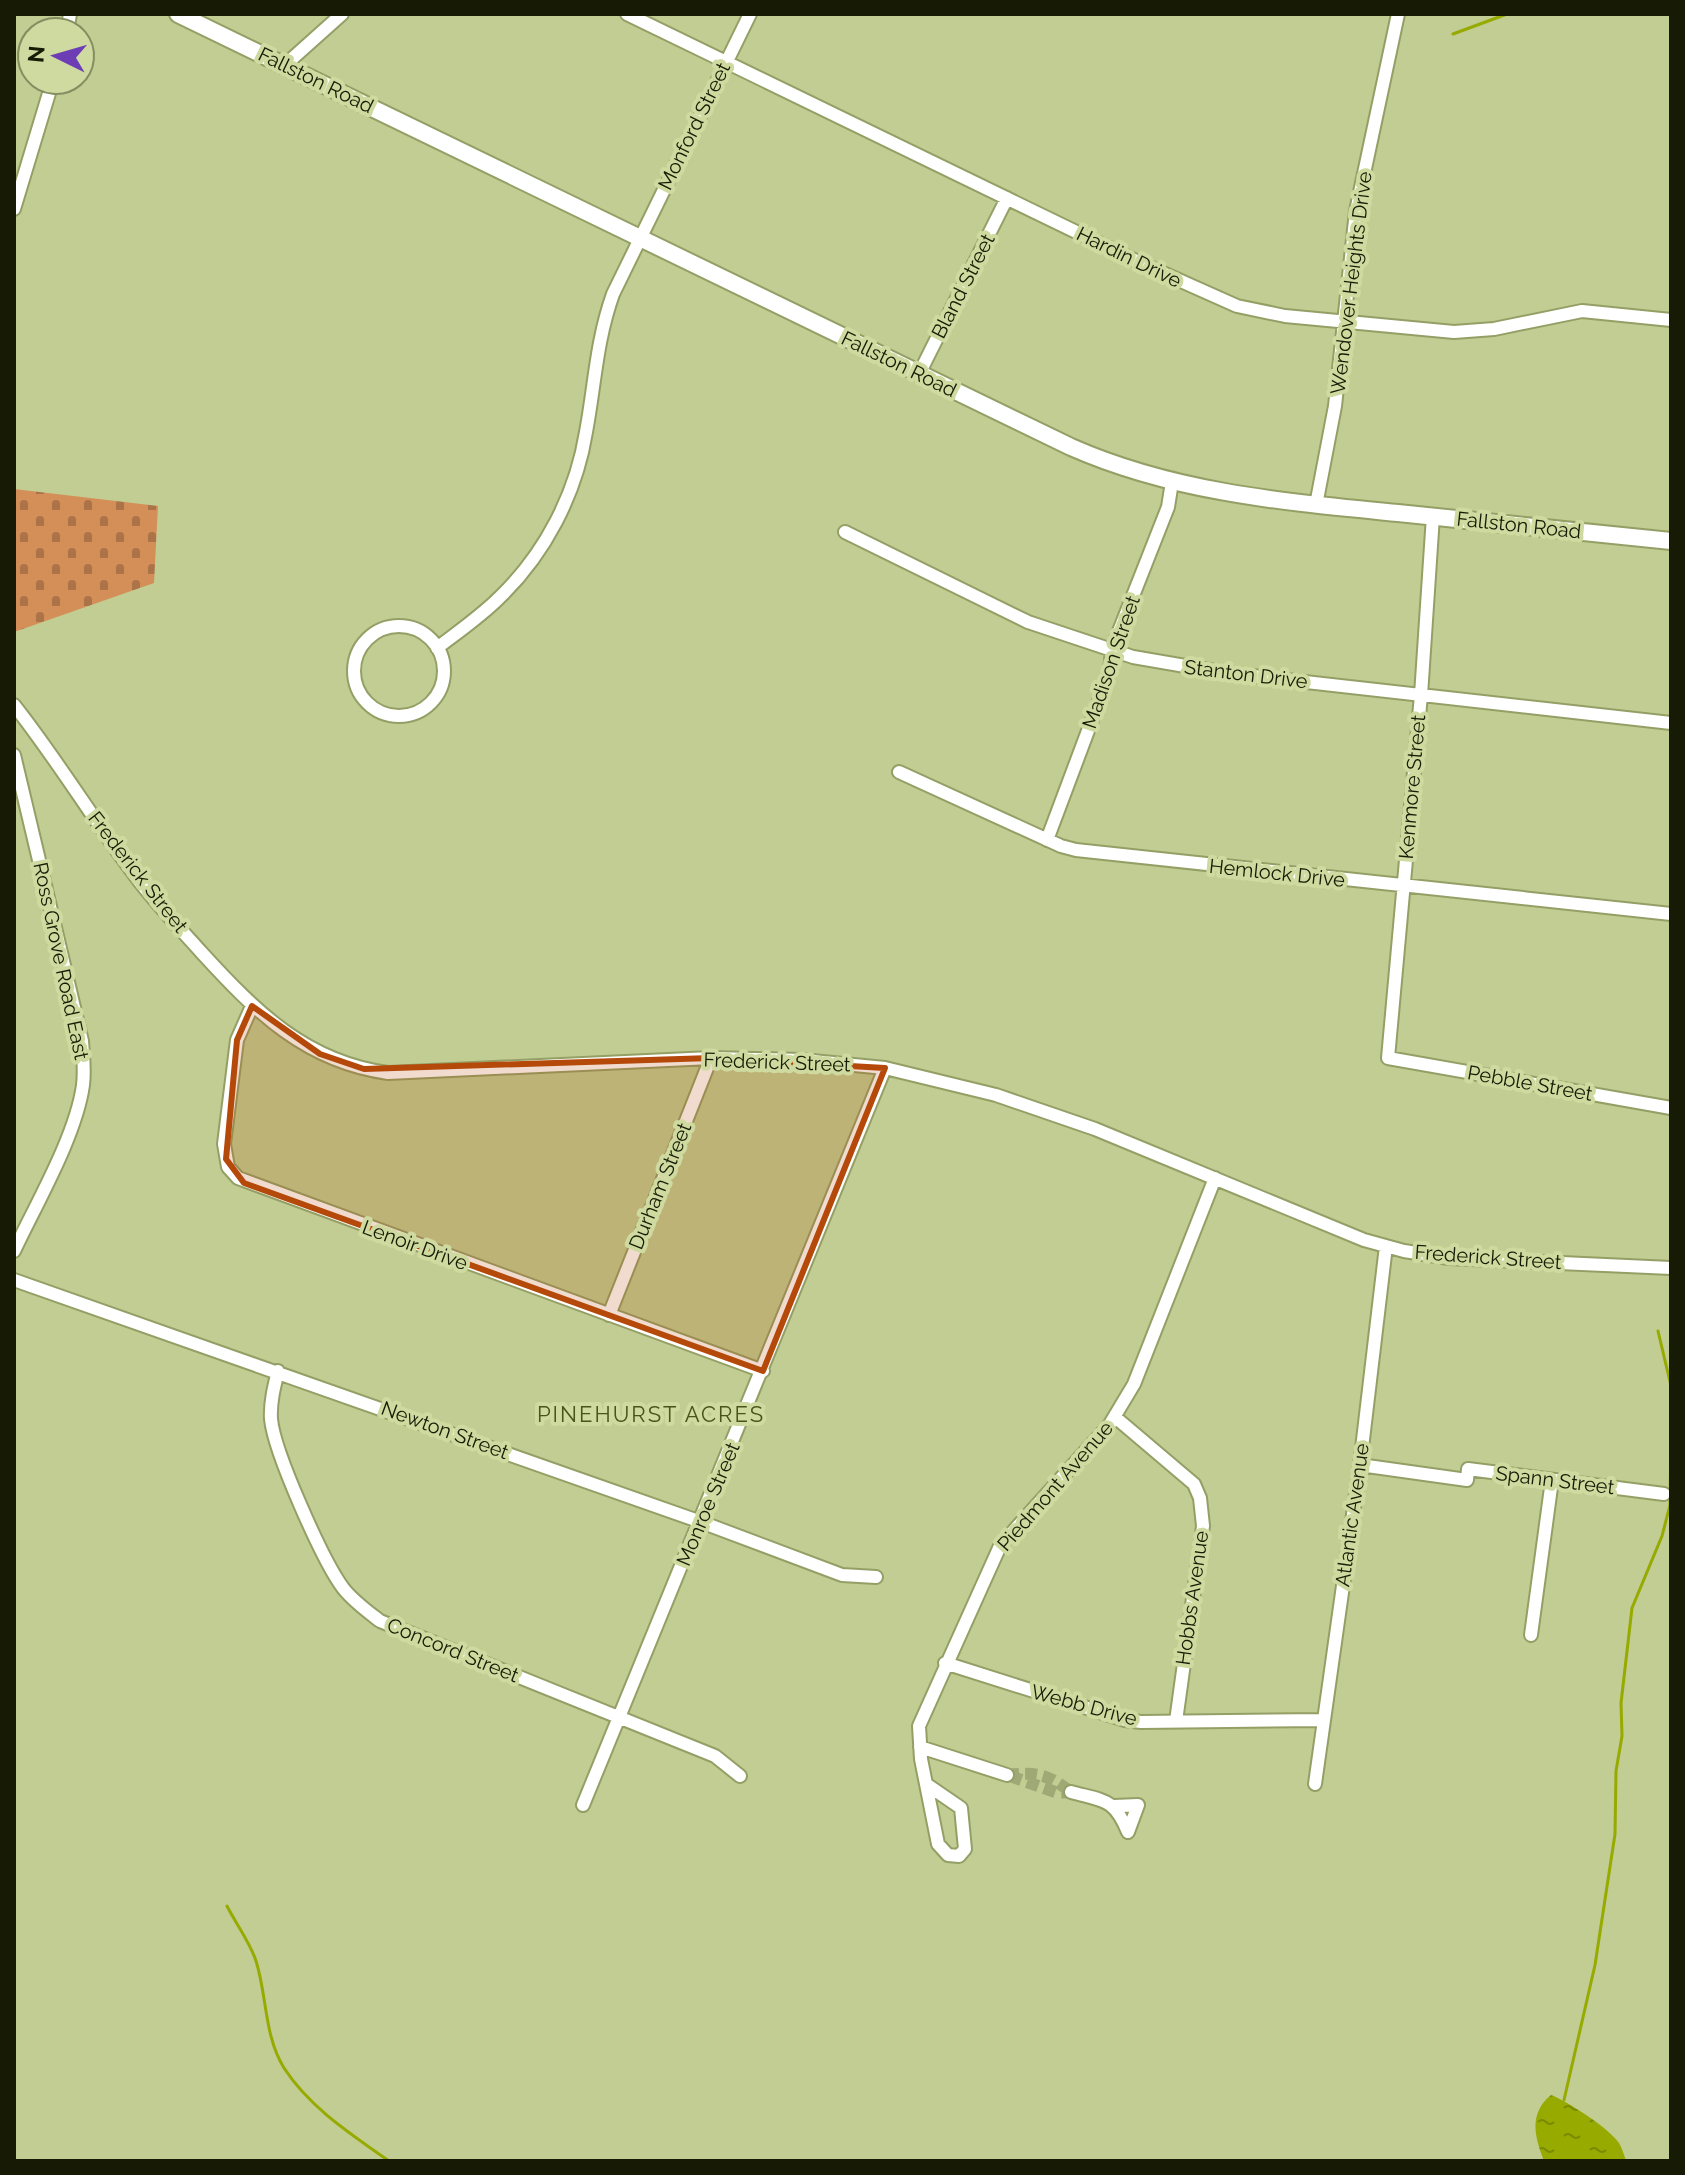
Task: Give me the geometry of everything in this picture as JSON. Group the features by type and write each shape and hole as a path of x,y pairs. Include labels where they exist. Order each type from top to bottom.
{"main road":[{"name":"Fallston Road","path":"178,14 1085,453 1172,482 1255,498 1671,541"}],"street":[{"path":"285,65 342,14"},
{"name":"Hardin Drive","path":"627,14 1237,306 1285,316 1454,332 1494,329 1582,311 1671,320"},
{"name":"Monford Street","path":"437,648 499,598 533,560 558,519 582,454 600,335 613,294 750,14"},
{"name":"Wendover Heights Drive","path":"1316,505 1335,406 1356,211 1398,14"},
{"path":"14,209 48,96"},
{"name":"Bland Street","path":"919,374 1007,198"},
{"name":"Madison Street","path":"1047,840 1110,672 1112,649 1168,507 1172,482"},
{"name":"Kenmore Street","path":"1388,1058 1421,695 1433,516"},
{"name":"Stanton Drive","path":"845,532 1028,622 1142,659 1226,673 1671,723"},
{"path":"401,626 415,629 428,637 437,648 443,662 439,691 418,712 404,716 375,710 356,687 355,658 373,634 401,626"},
{"name":"Frederick Street","path":"14,705 155,901 252,1006 279,1028 320,1054 364,1069 388,1073 711,1058 802,1060 885,1068 1009,1099 1095,1129 1364,1240 1404,1251 1449,1258 1671,1268"},
{"name":"Ross Grove Road East","path":"14,755 82,1041 84,1069 83,1088 67,1136 14,1251"},
{"name":"Hemlock Drive","path":"899,772 1047,840 1076,850 1671,914"},
{"name":"Lenoir Drive","path":"252,1006 237,1040 224,1144 228,1167 238,1178 763,1371"},
{"name":"Durham Street","path":"609,1315 711,1058"},
{"name":"Pebble Street","path":"1388,1058 1671,1108"},
{"name":"Monroe Street","path":"583,1805 885,1068"},
{"name":"Piedmont Avenue","path":"927,1790 961,1808 965,1849 962,1854 948,1855 940,1848 927,1790 919,1726 1000,1546 1115,1417 1134,1384 1215,1178"},
{"name":"Atlantic Avenue","path":"1315,1784 1360,1465 1386,1246"},
{"name":"Newton Street","path":"14,1280 278,1371 842,1575 876,1577"},
{"name":"Concord Street","path":"278,1371 271,1406 274,1437 319,1546 348,1593 380,1621 715,1756 740,1776"},
{"name":"Hobbs Avenue","path":"1115,1417 1189,1478 1198,1491 1203,1513 1176,1721"},
{"name":"Spann Street","path":"1360,1465 1467,1480 1468,1469 1664,1494"},
{"path":"1531,1635 1552,1480"},
{"name":"Webb Drive","path":"945,1663 1125,1720 1324,1720"},
{"path":"920,1747 1007,1775"},
{"path":"1071,1792 1114,1806"}],"highlighted area":[{"path":"252,1006 320,1054 364,1069 711,1058 885,1068 763,1371 244,1183 226,1159 237,1040"}],"green space":[{"path":"14,489 158,506 154,583 14,632"}],"water":[{"path":"1551,2095 1607,2130 1619,2143 1626,2161 1544,2161 1536,2135 1536,2118"}],"waterway":[{"path":"1453,34 1507,14"},
{"path":"1658,1331 1671,1386"},
{"path":"1564,2100 1595,1965 1615,1834 1616,1771 1622,1736 1621,1703 1632,1608 1662,1536 1670,1505 1671,1436"},
{"path":"227,1906 256,1961 269,2029 284,2068 319,2108 389,2161"}],"tunnel":[{"path":"1007,1775 1042,1776 1071,1792"},
{"path":"1010,1776 1058,1793 1071,1792"}],"district":[{"name":"PINEHURST ACRES","path":"651,1414"}]}
